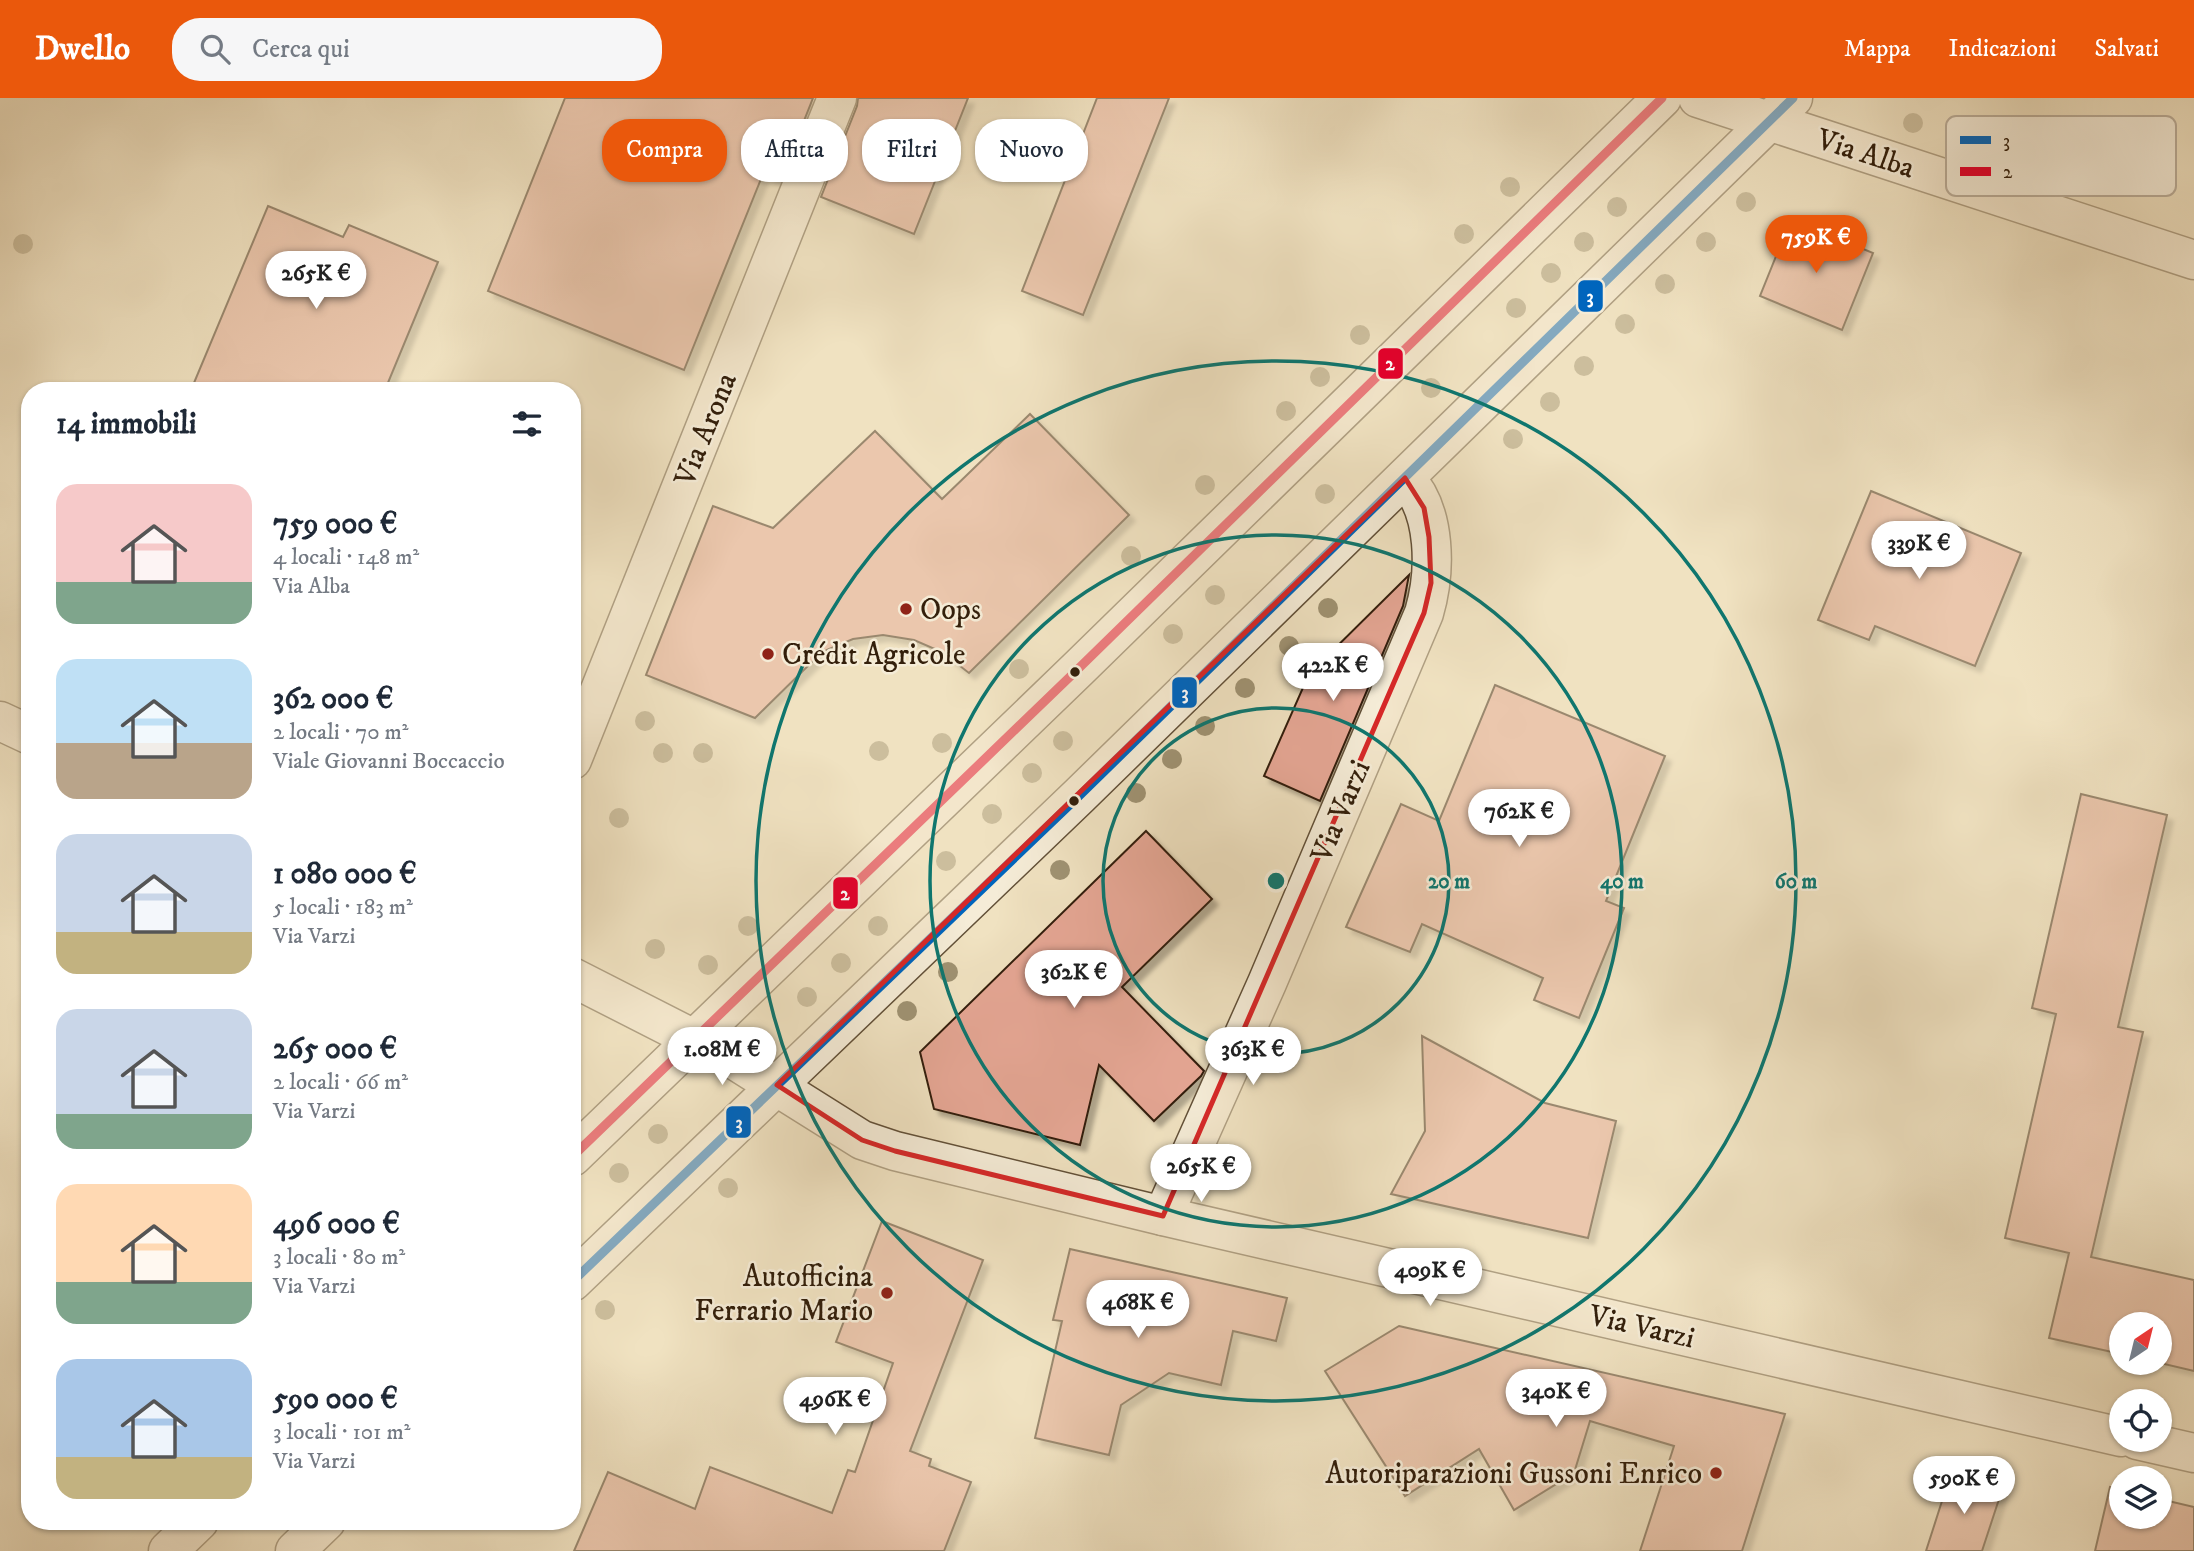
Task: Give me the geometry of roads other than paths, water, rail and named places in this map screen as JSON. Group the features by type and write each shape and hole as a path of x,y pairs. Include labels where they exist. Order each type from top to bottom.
{"street":[{"name":"Via Arona","path":"581,738 837,98"},
{"path":"581,1148 1662,98"},
{"name":"Via Alba","path":"1698,98 1781,109 1946,169"},
{"path":"581,1273 1079,796 1781,109"},
{"name":"Via Alba","path":"2019,196 2194,260"},
{"name":"Via Varzi","path":"1163,1216 1267,983 1424,613 1431,583 1429,537 1424,508 1418,494 1405,478"},
{"path":"0,722 21,731"},
{"name":"Via Varzi","path":"581,982 777,1085 862,1140 894,1151 1163,1216 2109,1434"},
{"path":"2172,1448 2194,1453"},
{"path":"168,1551 190,1530"},
{"path":"295,1551 317,1530"}],"place":[{"name":"Oops","path":"906,609"},
{"name":"Crédit Agricole","path":"768,654"},
{"name":"Autofficina Ferrario Mario","path":"887,1293"},
{"name":"Autoriparazioni Gussoni Enrico","path":"1716,1473"}]}
